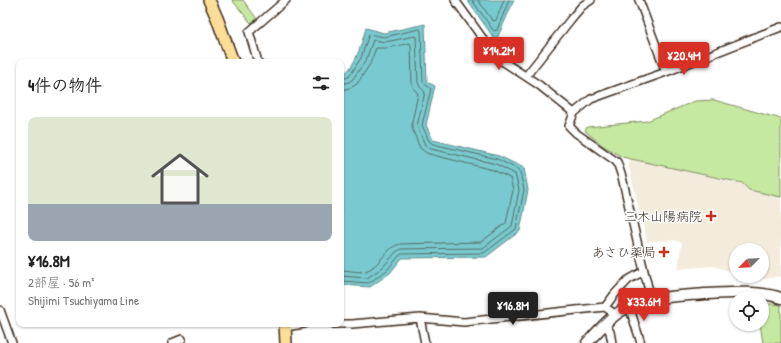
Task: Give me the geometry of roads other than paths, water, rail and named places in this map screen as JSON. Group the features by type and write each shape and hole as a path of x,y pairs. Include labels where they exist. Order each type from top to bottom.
{"main road":[{"path":"209,0 232,59"},
{"path":"587,343 605,324 629,306 651,299 742,292 765,294 781,298"},
{"path":"285,327 286,343"}],"street":[{"path":"257,59 249,32 286,0"},
{"path":"455,0 496,57 539,85 574,113"},
{"path":"526,76 582,6 591,0"},
{"path":"638,0 666,72"},
{"path":"651,299 622,177 617,162 576,133 569,126 574,113 591,99 666,72 781,27"},
{"path":"605,307 628,280 644,271"},
{"path":"629,306 642,343"},
{"path":"344,324 420,318 464,322 605,307 616,315"},
{"path":"0,310 12,343"},
{"path":"420,318 426,343"},
{"path":"605,324 610,332 612,343"},
{"path":"172,343 182,339"}],"water":[{"path":"467,0 514,0 496,41"},
{"path":"425,24 427,82 435,86 426,125 433,140 499,156 524,168 528,190 520,231 486,257 402,258 390,273 370,287 344,285 344,73 354,62 366,28 384,33"}],"place":[{"name":"三木山陽病院","path":"711,216"},
{"name":"あさひ薬局","path":"664,252"}]}
